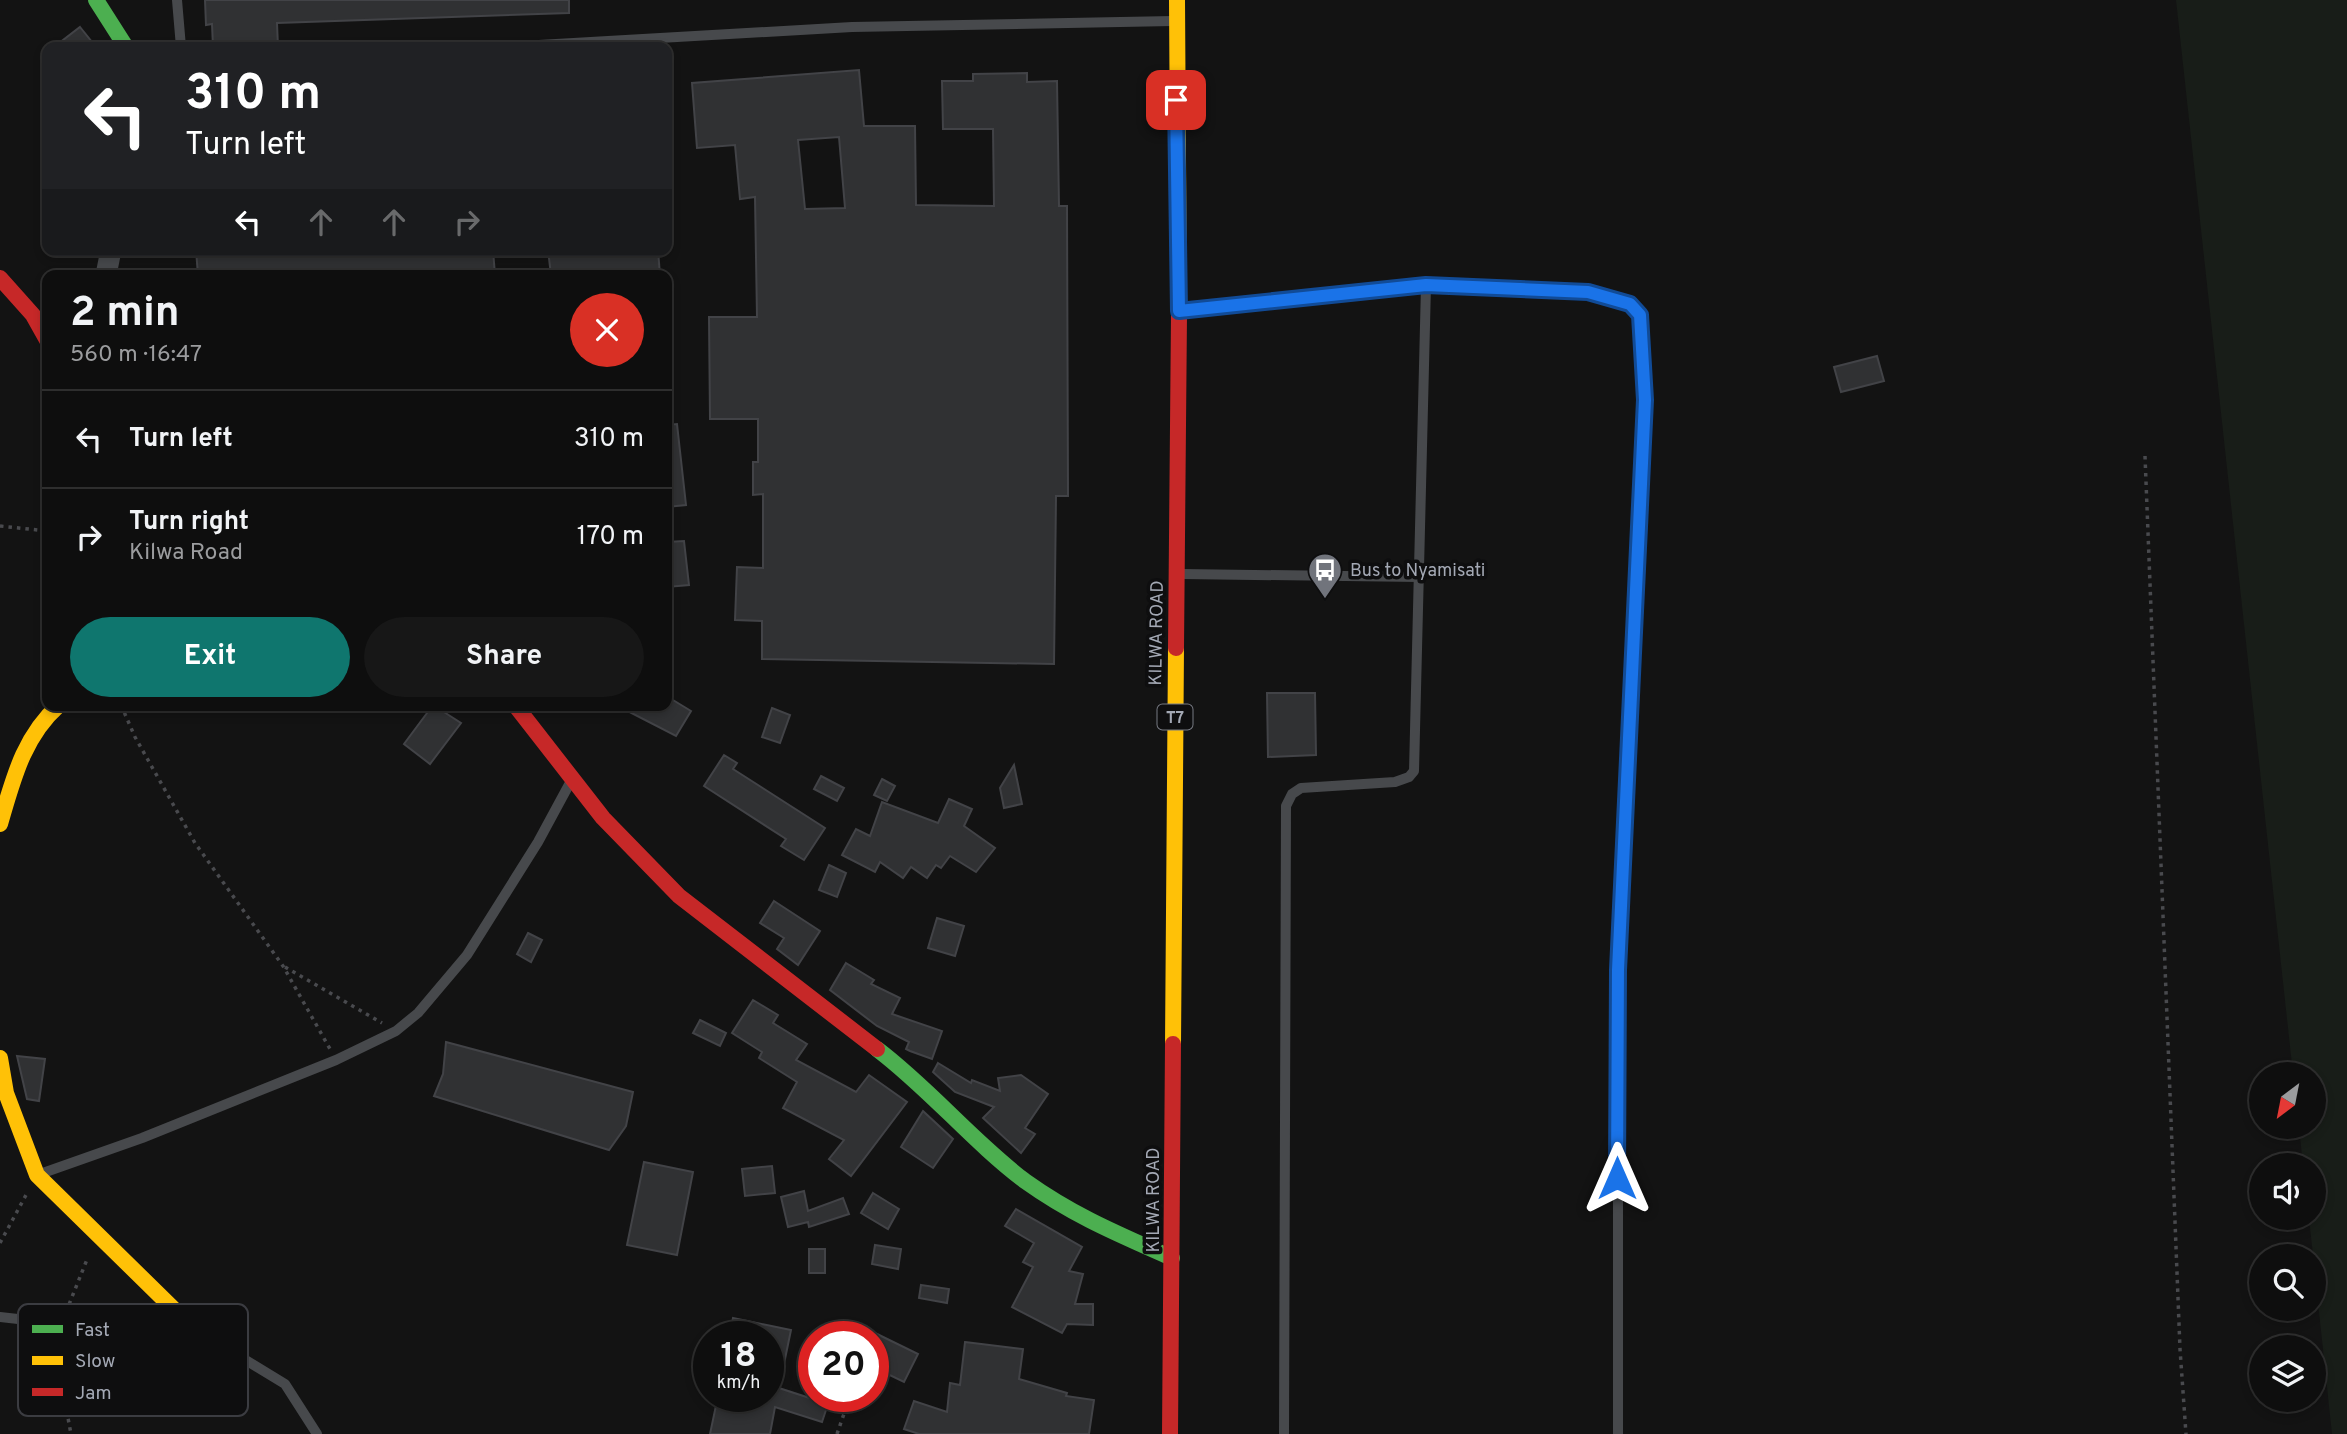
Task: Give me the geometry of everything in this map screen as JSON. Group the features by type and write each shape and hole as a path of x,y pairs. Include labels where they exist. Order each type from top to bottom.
{"main road":[{"path":"96,0 123,42"},
{"name":"KILWA ROAD","path":"1170,1434 1179,311 1175,21 1177,0"},
{"path":"0,278 33,315 42,331"},
{"path":"0,824 16,770 34,731 53,711"},
{"path":"520,711 613,829 679,896 905,1070 1023,1179 1078,1217 1172,1258"},
{"path":"0,1058 6,1093 37,1175 168,1304"}],"lane":[{"path":"177,0 181,42"},
{"path":"594,42 866,27 1175,21"},
{"path":"1284,1434 1286,806 1292,794 1301,788 1395,782 1409,777 1414,771 1426,285"},
{"path":"1179,311 1426,285 1588,292 1630,304 1640,315 1645,400 1640,551 1618,970 1618,1434"},
{"path":"1176,574 1420,578"},
{"path":"37,1175 142,1138 336,1060 396,1031 418,1013 467,956 538,842 573,779"},
{"path":"0,1317 18,1319"},
{"path":"248,1360 285,1384 317,1434"}],"path":[{"path":"2145,456 2180,1349 2186,1434"},
{"path":"0,526 42,530"},
{"path":"124,711 135,737 195,843 283,966 336,1060"},
{"path":"283,966 396,1031"},
{"path":"0,1243 37,1175"},
{"path":"0,1226 9,1225"},
{"path":"67,1304 85,1262 100,1238"},
{"path":"837,1434 845,1412"},
{"path":"68,1416 71,1434"}],"shaded area":[{"path":"2176,0 2347,0 2347,1434 2332,1434 2326,1378 2326,1335 2321,1335 2320,1321 2326,1321 2326,1244 2312,1244 2310,1230 2326,1230 2326,1153 2302,1153 2300,1139 2326,1139 2326,1062 2292,1062"}],"building":[{"path":"205,0 569,0 569,13 277,23 278,42 213,42 212,24 206,25"},
{"path":"80,27 92,42 60,42"},
{"path":"859,70 864,126 915,126 916,205 994,206 993,129 943,129 942,81 973,81 973,74 1027,73 1027,82 1057,81 1059,206 1067,206 1068,496 1056,496 1054,664 762,659 762,621 735,620 737,567 763,568 763,494 753,495 753,462 758,462 758,419 710,419 709,317 757,317 755,197 740,199 735,145 697,148 692,83","holes":["839,137 845,208 805,209 798,140"]},
{"path":"196,256 493,256 495,270 198,270"},
{"path":"549,256 658,256 660,270 550,270"},
{"path":"1877,356 1884,381 1841,392 1834,367"},
{"path":"672,424 677,424 686,505 672,506"},
{"path":"684,541 689,585 672,587 672,542"},
{"path":"1267,693 1315,693 1316,755 1268,757"},
{"path":"672,699 691,711 676,736 628,711 672,711"},
{"path":"772,708 790,715 780,743 762,737"},
{"path":"429,711 442,711 461,723 430,764 404,744"},
{"path":"724,755 737,763 733,769 825,828 804,860 781,846 786,839 704,786"},
{"path":"1014,765 1022,804 1004,808 1000,788"},
{"path":"821,776 844,788 837,801 814,789"},
{"path":"882,779 895,786 887,801 874,795"},
{"path":"949,799 972,809 964,826 995,848 976,872 950,856 941,868 936,865 927,878 911,867 903,878 880,862 875,872 842,855 856,829 870,836 882,802 938,823"},
{"path":"829,865 846,873 837,897 819,890"},
{"path":"774,901 820,931 798,965 777,949 784,938 760,923"},
{"path":"937,918 964,926 955,956 928,948"},
{"path":"528,933 542,940 531,962 517,954"},
{"path":"846,963 874,980 871,984 900,998 892,1014 942,1031 932,1059 906,1049 909,1042 877,1026 830,990"},
{"path":"753,1000 778,1015 773,1023 807,1044 796,1060 856,1092 869,1075 907,1102 851,1176 829,1159 844,1140 783,1108 797,1082 759,1058 762,1052 732,1033"},
{"path":"700,1020 726,1033 720,1046 693,1033"},
{"path":"446,1042 633,1092 626,1126 609,1150 434,1096 443,1074"},
{"path":"17,1056 45,1059 39,1101 27,1099"},
{"path":"938,1063 971,1083 972,1080 1000,1091 998,1078 1021,1075 1048,1094 1025,1128 1035,1134 1021,1153 983,1118 994,1107 955,1092 933,1072"},
{"path":"923,1111 953,1139 933,1168 901,1147"},
{"path":"644,1162 693,1172 677,1255 627,1245"},
{"path":"772,1166 775,1193 745,1196 742,1169"},
{"path":"804,1191 808,1211 843,1198 849,1214 809,1227 808,1222 788,1227 781,1197"},
{"path":"873,1193 899,1209 888,1229 861,1213"},
{"path":"1016,1209 1082,1247 1069,1271 1083,1274 1075,1304 1093,1304 1093,1325 1067,1324 1062,1333 1012,1307 1033,1267 1023,1262 1034,1243 1005,1226"},
{"path":"875,1245 901,1249 898,1269 872,1264"},
{"path":"809,1249 825,1249 825,1273 809,1273"},
{"path":"921,1285 949,1289 947,1303 919,1298"},
{"path":"784,1329 791,1330 784,1364"},
{"path":"889,1340 918,1354 904,1382 889,1375"},
{"path":"965,1342 1023,1349 1019,1379 1067,1393 1066,1396 1094,1400 1089,1434 919,1434 904,1429 914,1401 947,1412 950,1383 960,1385"},
{"path":"784,1390 798,1394 798,1412 825,1412 822,1422 784,1410"},
{"path":"715,1412 774,1412 770,1434 710,1434"}],"traffic: fast":[{"path":"96,0 123,42"},
{"path":"877,1049 915,1081 987,1150 1025,1181 1079,1214 1172,1258"}],"traffic: slow":[{"path":"1177,0 1179,315"},
{"path":"1173,1044 1176,648"},
{"path":"0,824 15,775 28,745 53,711"},
{"path":"0,1058 6,1093 37,1175 168,1304"}],"traffic: jam":[{"path":"0,278 33,315 42,331"},
{"path":"1176,648 1179,315"},
{"path":"520,711 603,818 679,896 877,1049"},
{"path":"1170,1434 1173,1044"}],"place":[{"name":"Bus to Nyamisati","path":"1325,600"}],"route":[{"path":"1176,100 1179,311 1426,285 1588,292 1630,304 1640,315 1645,400 1635,660 1618,970 1617,1178"}]}
